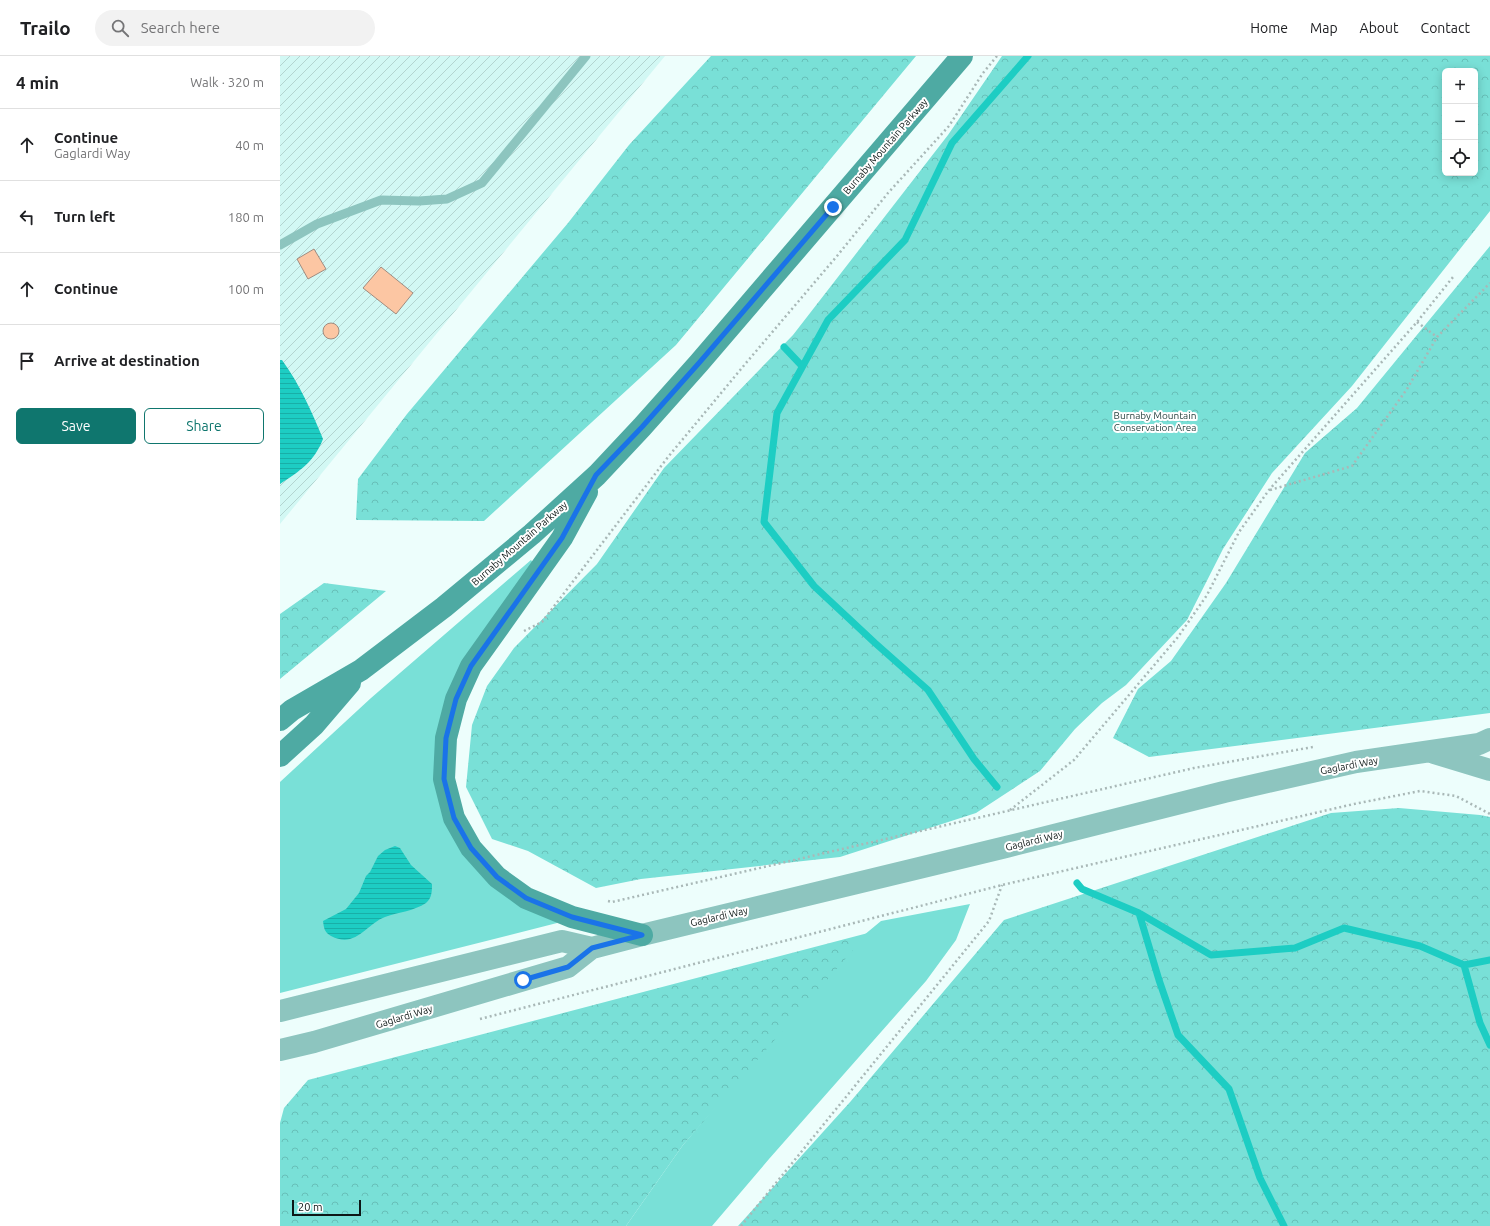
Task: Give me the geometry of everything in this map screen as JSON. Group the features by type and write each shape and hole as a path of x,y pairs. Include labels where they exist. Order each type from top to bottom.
{"main road":[{"name":"Burnaby Mountain Parkway","path":"280,720 292,710 361,670 444,607 532,534 596,475 642,427 699,363 962,56"},
{"path":"596,475 562,538 471,666 456,699 446,738 444,779 454,818 471,848 497,877 526,898 572,917 642,935"},
{"name":"Burnaby Mountain Parkway","path":"280,756 314,725 361,670"}],"street":[{"name":"Gaglardi Way","path":"280,1050 314,1042 568,967 592,948 642,935 1006,848 1224,792 1356,762 1486,743"},
{"path":"1427,751 1490,770"},
{"name":"Gaglardi Way","path":"280,1011 562,941 592,948"}],"lane":[{"path":"280,245 317,224 381,200 447,200 482,183 586,56"}],"path":[{"path":"519,634 542,622 721,392 837,256 888,192 949,126 983,73 997,56"},
{"path":"1008,812 1074,760 1178,637 1207,595 1239,532 1269,490 1417,322 1453,278"},
{"path":"1269,490 1352,466 1407,390 1437,337 1490,283"},
{"path":"1417,322 1437,337"},
{"path":"605,901 612,902 1194,768 1317,746"},
{"path":"473,1020 1002,885 1354,804 1420,791 1456,796 1490,814"},
{"path":"741,1226 989,921 1002,885"}],"shaded area":[{"path":"280,56 665,56 280,524"},
{"path":"280,360 282,360 300,388 323,439 311,460 294,475 280,484"},
{"path":"395,846 400,848 411,865 432,884 431,894 428,901 416,908 378,920 354,938 347,940 331,936 325,930 323,921 346,909 359,893 366,876 370,872 378,856 385,850"}],"green space":[{"path":"711,56 916,56 676,345 484,521 356,520 358,479 407,414 568,223 629,145"},
{"name":"Burnaby Mountain Conservation Area","path":"1002,56 1490,56 1490,211 1352,386 1272,473 1223,549 1187,620 1126,685 1102,703 1075,729 1040,771 976,813 840,857 641,879 596,888 528,851 492,839 466,787 472,725 487,686 514,648 597,564 664,468 793,335 948,135"},
{"path":"1490,246 1490,713 1149,757 1113,738 1138,689 1171,661 1226,583 1305,453 1357,408"},
{"path":"531,560 534,564 439,732 474,863 557,920 557,923 280,993 280,782 371,698"},
{"path":"324,583 386,591 280,679 280,614"},
{"path":"1399,808 1490,817 1490,1226 738,1226 851,1101 1004,920 1331,813"},
{"path":"970,904 956,940 926,981 712,1226 626,1226 683,1145 852,945 881,921"},
{"path":"868,933 683,1145 626,1226 280,1226 280,1123 284,1108 308,1080"}],"building":[{"path":"314,249 326,269 308,279 297,259"},
{"path":"381,267 413,293 396,314 363,288"},
{"path":"331,323 338,328 339,331 334,338 331,339 324,334 323,331 328,324"}],"waterway":[{"path":"997,787 974,759 928,690 814,586 764,522 777,413 828,320 905,240 952,143 1028,56"},
{"path":"784,347 802,366"},
{"path":"1077,883 1082,889 1139,913 1211,955 1295,948 1344,928 1420,946 1464,965 1490,960"},
{"path":"1139,913 1159,980 1178,1035 1229,1089 1260,1178 1284,1226"},
{"path":"1464,965 1480,1023 1490,1045"}],"route":[{"path":"523,980 568,967 592,948 642,935 572,917 526,898 497,877 471,848 454,818 444,779 446,738 456,699 471,666 562,538 596,475 642,427 699,363 833,207"}]}
